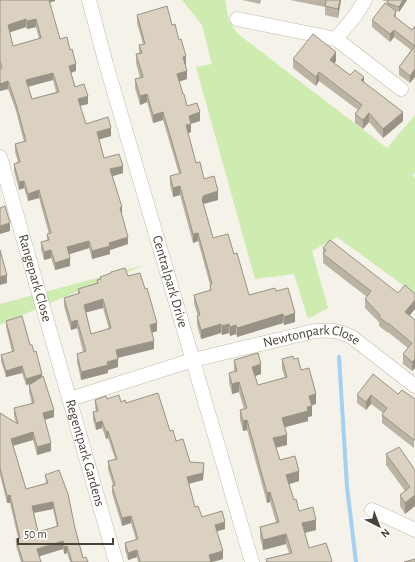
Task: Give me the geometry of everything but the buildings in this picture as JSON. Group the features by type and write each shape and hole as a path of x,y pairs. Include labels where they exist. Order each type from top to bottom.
{"street":[{"name":"Centralpark Drive","path":"89,0 106,64 252,562"},
{"path":"336,39 355,16 365,0"},
{"path":"238,19 336,39 401,89"},
{"name":"Rangepark Close","path":"0,157 70,399"},
{"name":"Newtonpark Close","path":"193,360 315,331 328,330 343,332 353,338 415,386"},
{"name":"Regentpark Gardens","path":"116,562 70,399 193,360"},
{"path":"372,510 415,530"}],"green space":[{"path":"182,0 225,0 229,21 238,34 387,148 415,115 415,173 412,175 415,178 415,294 337,237 312,251 328,308 308,319 294,274 255,279 196,67 212,64 202,25"},
{"path":"145,265 59,299 0,325 0,304"}],"waterway":[{"path":"339,357 347,487 356,562"}]}
